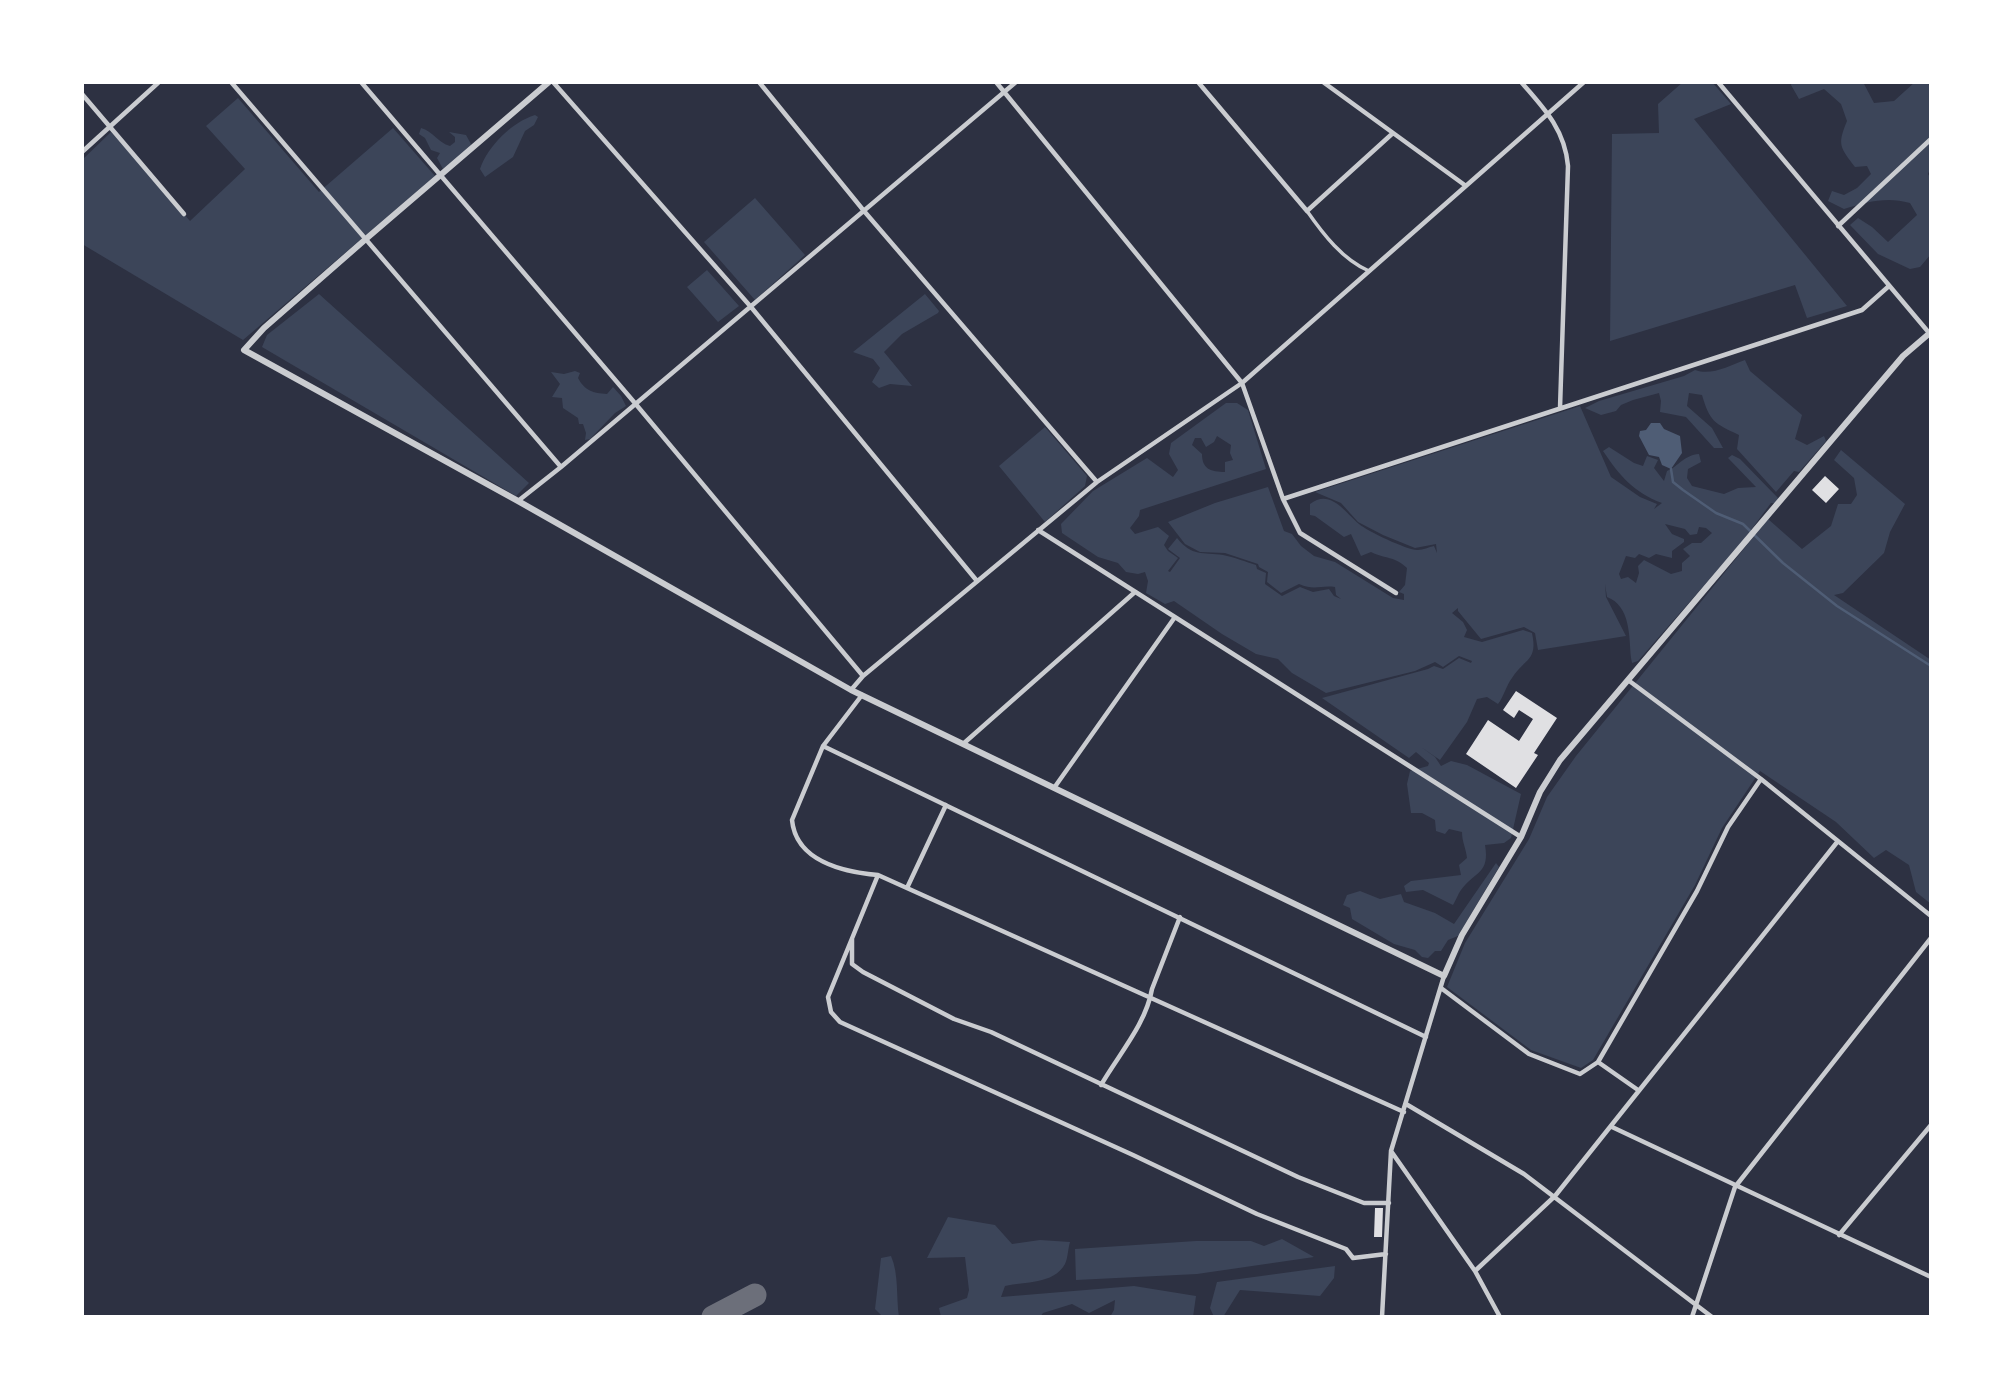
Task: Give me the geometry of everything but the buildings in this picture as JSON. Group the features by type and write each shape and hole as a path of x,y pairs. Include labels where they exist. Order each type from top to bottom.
{"street":[{"path":"82,152 159,82"},
{"path":"231,82 561,467"},
{"path":"361,82 863,676"},
{"path":"977,581 751,307 551,82 367,238 264,328 244,349 851,690 1444,976"},
{"path":"759,82 864,211 1097,482"},
{"path":"996,82 1242,383 1283,499 1300,533 1396,593"},
{"path":"518,501 1016,82"},
{"path":"1198,82 1307,211 1322,233 1360,267 1369,271"},
{"path":"1323,82 1466,186"},
{"path":"1521,82 1549,113 1563,140 1568,166 1560,408"},
{"path":"851,690 863,676 1097,482 1242,383 1584,82"},
{"path":"1382,1317 1391,1151 1444,976 1462,935 1521,837 1540,792 1560,760 1903,356 1930,333 1718,82"},
{"path":"82,94 184,214"},
{"path":"1307,211 1393,133"},
{"path":"1838,226 1931,139"},
{"path":"1283,499 1861,310 1889,286"},
{"path":"1038,530 1521,837"},
{"path":"963,744 1135,592"},
{"path":"1054,788 1175,617"},
{"path":"1628,680 1760,779 1931,916"},
{"path":"862,695 823,746 792,820 793,833 805,851 851,873 878,875 1404,1112"},
{"path":"823,746 1426,1037"},
{"path":"1441,988 1529,1054 1580,1074 1598,1062 1697,891 1728,827 1760,779"},
{"path":"907,888 946,805"},
{"path":"1475,1270 1555,1196 1838,841"},
{"path":"878,875 828,997 831,1012 840,1022 1256,1214 1346,1249 1353,1258 1386,1254"},
{"path":"1101,1085 1135,1032 1151,998 1180,917"},
{"path":"852,937 852,964 954,1019 991,1032 1298,1177 1364,1203 1389,1203"},
{"path":"1692,1317 1735,1187 1931,938"},
{"path":"1598,1062 1638,1090"},
{"path":"1406,1104 1524,1174 1696,1304 1708,1316"},
{"path":"1839,1235 1931,1125"},
{"path":"1612,1127 1931,1277"},
{"path":"1391,1151 1475,1270 1500,1317"}],"shaded area":[{"path":"1683,82 1712,82 1731,104 1694,119 1847,306 1807,318 1795,285 1610,341 1612,134 1659,133 1658,104"},
{"path":"1792,82 1863,82 1874,103 1894,101 1915,82 1927,82 1931,87 1931,167 1928,174 1931,179 1931,254 1920,267 1910,269 1878,254 1850,225 1858,218 1888,242 1917,215 1910,203 1885,200 1844,209 1828,201 1832,191 1844,195 1857,188 1871,174 1867,166 1855,167 1843,150 1841,141 1847,121 1841,104 1824,89 1799,99"},
{"path":"238,98 319,192 393,128 435,176 243,340 82,244 82,160 111,132 190,221 245,169 206,126"},
{"path":"535,115 538,117 534,125 525,131 513,157 485,177 480,169 495,144 518,123"},
{"path":"421,128 450,146 455,142 455,137 449,132 466,135 471,144 468,150 443,169 437,158 440,153 431,150 425,138 419,134"},
{"path":"755,198 805,255 755,300 704,242"},
{"path":"707,270 739,306 718,322 687,287"},
{"path":"319,294 529,483 516,496 262,347 267,335"},
{"path":"925,294 938,313 902,334 884,352 912,386 890,384 879,388 872,382 880,368 873,359 853,352"},
{"path":"1745,360 1750,371 1802,415 1795,439 1807,445 1824,436 1826,441 1799,472 1794,471 1776,492 1737,449 1739,435 1714,421 1702,395 1689,393 1687,406 1712,428 1723,448 1714,448 1686,417 1660,412 1659,393 1633,400 1621,405 1616,411 1601,415 1585,408 1695,370 1714,371"},
{"path":"575,371 580,373 578,378 590,390 607,394 613,387 626,406 615,413 590,439 585,440 583,424 579,424 578,418 563,408 562,398 552,397 560,384 551,372 564,374"},
{"path":"1226,403 1237,403 1248,410 1266,469 1140,510 1130,528 1135,534 1158,527 1169,536 1164,545 1168,551 1178,558 1168,571 1170,572 1180,558 1168,549 1177,538 1193,551 1227,556 1256,565 1257,569 1266,573 1265,584 1282,596 1300,587 1313,592 1329,589 1334,596 1341,599 1336,595 1335,587 1299,584 1281,593 1267,582 1268,572 1258,564 1225,553 1200,552 1185,544 1168,522 1215,503 1268,487 1284,531 1292,534 1301,546 1314,556 1335,562 1393,598 1404,600 1404,594 1399,592 1405,585 1407,568 1371,552 1361,556 1351,534 1344,537 1310,515 1310,504 1317,500 1331,500 1363,527 1406,547 1418,550 1434,546 1437,553 1436,544 1415,548 1383,535 1358,522 1341,503 1315,492 1580,406 1611,477 1640,497 1657,504 1654,509 1662,503 1643,494 1628,482 1603,451 1609,447 1643,466 1647,456 1658,460 1654,468 1664,481 1667,471 1689,456 1699,454 1701,462 1688,469 1687,478 1692,486 1724,494 1738,488 1756,487 1728,458 1732,455 1740,459 1778,498 1638,661 1632,663 1625,615 1615,601 1607,597 1605,584 1606,597 1626,636 1538,650 1535,633 1524,627 1481,639 1458,608 1452,613 1463,622 1467,630 1464,637 1482,642 1523,630 1532,633 1533,642 1532,654 1512,678 1498,704 1487,697 1477,699 1467,722 1440,760 1421,747 1435,757 1441,766 1451,761 1467,765 1521,794 1511,838 1504,843 1485,845 1483,867 1461,890 1453,905 1423,890 1406,892 1404,886 1411,881 1461,875 1459,865 1467,858 1462,832 1449,829 1445,834 1436,831 1435,820 1422,813 1411,813 1407,784 1410,771 1428,766 1429,763 1416,752 1409,758 1322,698 1434,666 1443,669 1459,658 1471,663 1472,661 1459,656 1443,667 1435,662 1415,671 1326,693 1292,673 1278,659 1256,654 1174,601 1165,604 1146,593 1148,581 1145,572 1126,572 1118,563 1098,557 1062,533 1061,524 1093,491 1147,458 1173,477 1178,470 1169,454 1171,443","holes":["1217,436 1231,445 1233,460 1225,462 1225,472 1208,469 1202,454 1192,445 1195,438 1201,438 1206,447 1214,442","1665,524 1685,529 1690,535 1697,534 1699,527 1712,533 1701,543 1692,543 1683,549 1690,556 1682,563 1682,571 1671,574 1644,560 1638,566 1636,583 1628,577 1621,579 1619,574 1626,556 1635,558 1639,554 1649,558 1656,554 1672,558 1672,551 1684,542 1684,539 1672,534"]},
{"path":"1651,423 1660,423 1664,429 1680,436 1682,453 1671,469 1662,465 1659,457 1649,455 1639,436 1640,431 1646,430"},
{"path":"1045,427 1087,476 1085,486 1045,522 999,466"},
{"path":"1841,450 1905,504 1890,532 1884,553 1843,593 1834,595 1931,660 1931,904 1916,892 1909,865 1886,850 1874,858 1836,822 1760,771 1722,828 1695,885 1593,1060 1581,1068 1531,1050 1447,987 1465,943 1529,839 1547,797 1576,756 1768,519 1802,549 1831,526 1838,504 1851,504 1857,495 1854,478 1834,460"},
{"path":"1496,863 1499,867 1458,936 1448,940 1441,951 1435,951 1428,958 1422,957 1415,950 1394,944 1352,919 1350,908 1343,905 1347,895 1360,891 1380,899 1401,894 1404,902 1435,913 1454,924"},
{"path":"948,1217 995,1225 1012,1244 1040,1240 1070,1242 1066,1262 1060,1271 1046,1279 1005,1286 1001,1297 1134,1286 1196,1296 1193,1317 1110,1317 1115,1300 1089,1313 1072,1304 1043,1313 1040,1317 941,1317 939,1308 967,1298 969,1290 965,1257 927,1258"},
{"path":"1282,1239 1314,1257 1197,1274 1076,1280 1075,1249 1196,1241 1251,1241 1264,1246"},
{"path":"891,1256 899,1317 883,1317 875,1309 881,1258"},
{"path":"1335,1266 1334,1278 1320,1296 1240,1290 1223,1317 1214,1317 1210,1308 1217,1282"}],"waterway":[{"path":"1671,469 1673,482 1683,490 1716,513 1743,524 1783,563 1837,606 1931,666"}],"taxiway":[{"path":"713,1317 755,1295"}]}
